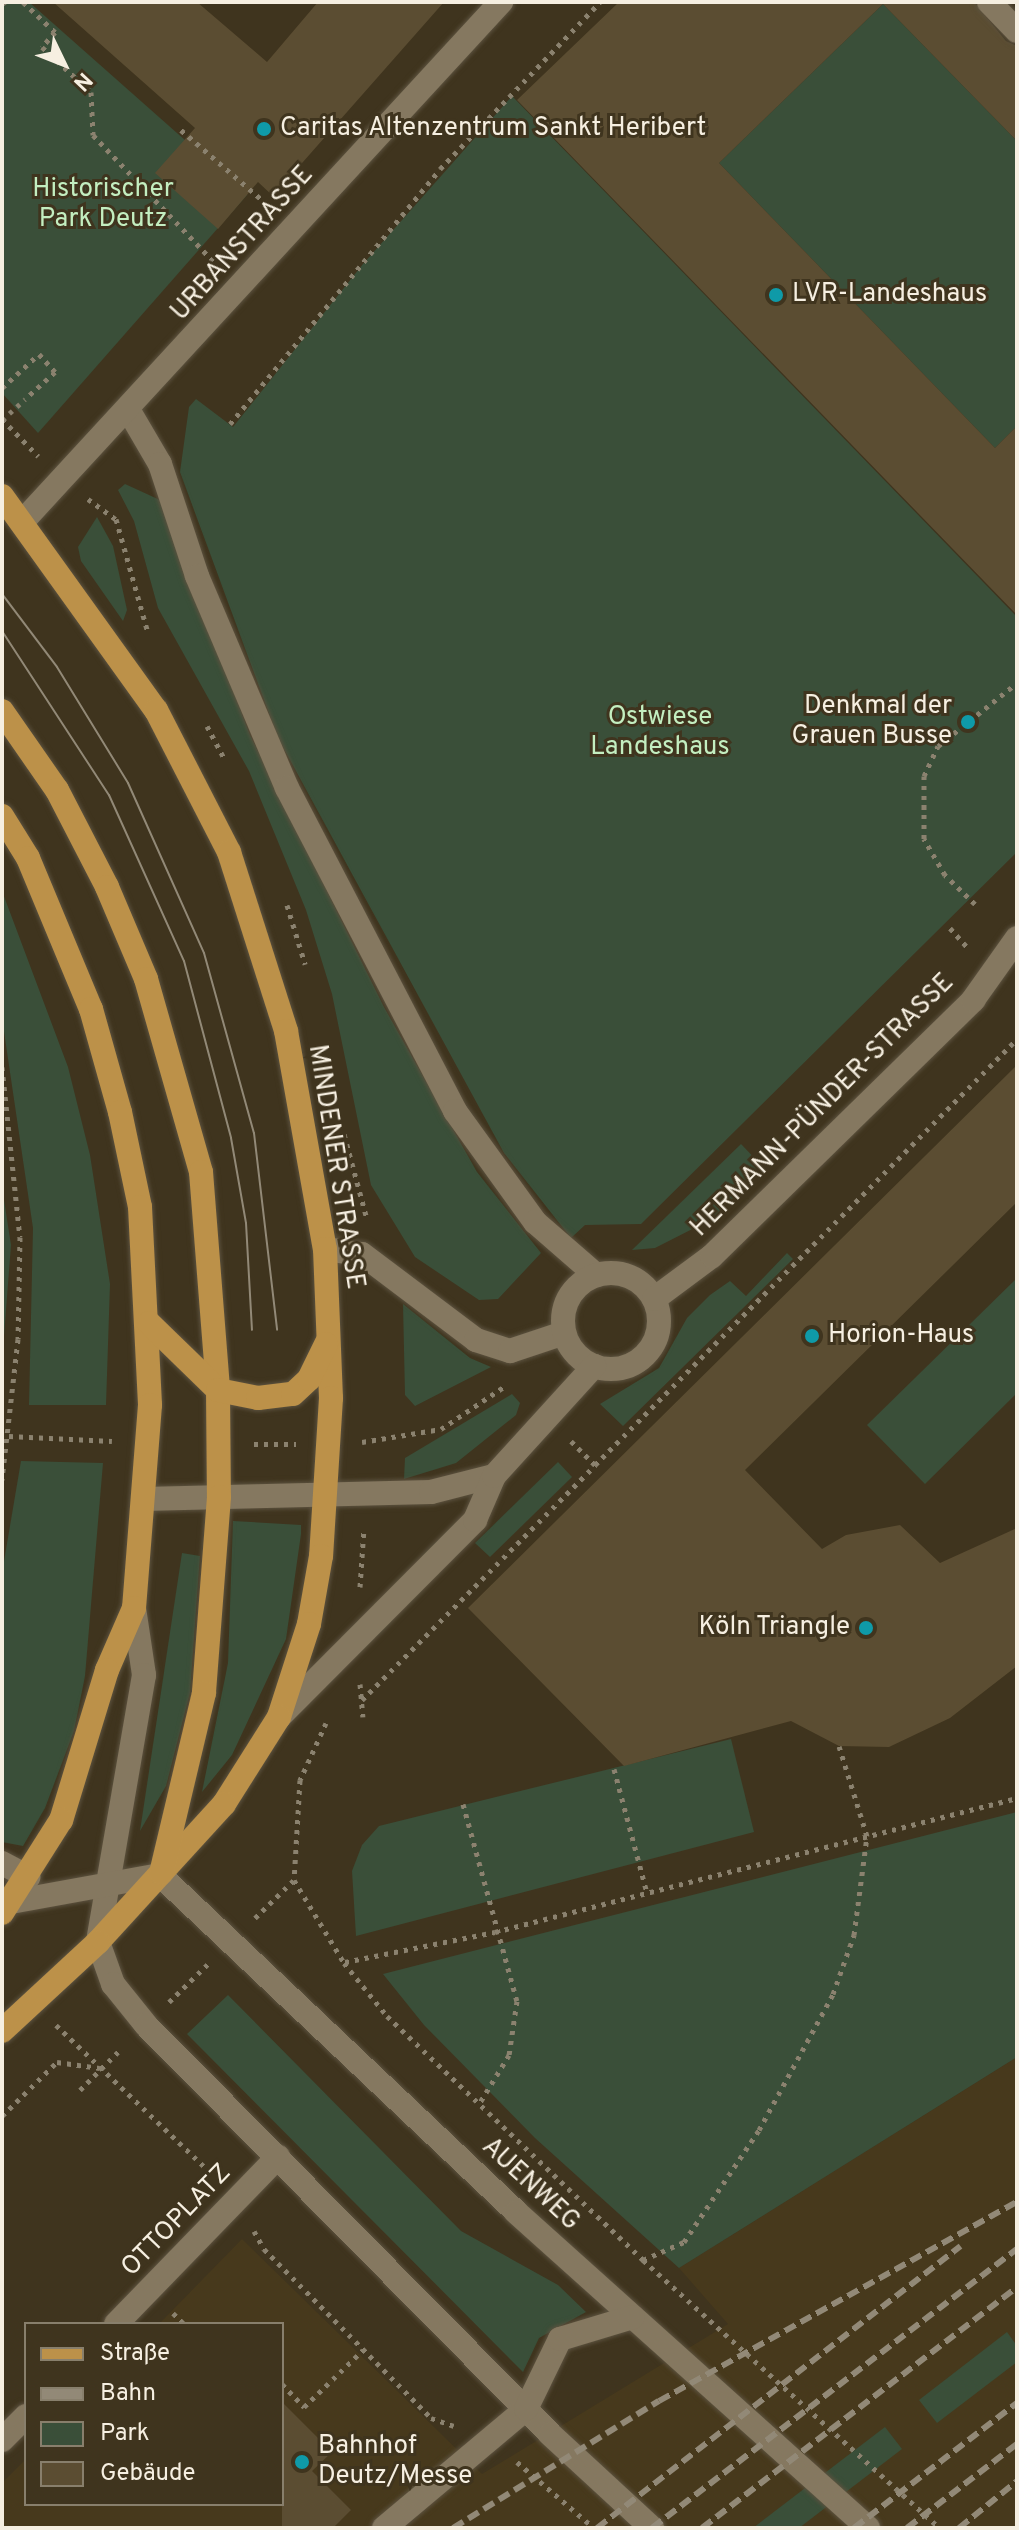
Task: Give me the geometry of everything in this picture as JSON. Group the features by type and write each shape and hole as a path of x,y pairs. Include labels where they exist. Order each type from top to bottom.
{"main road":[{"name":"MINDENER STRASSE","path":"2,496 23,521 156,710 229,852 286,1031 325,1249 329,1338 327,1490 309,1624 279,1717 224,1804 98,1942 2,2031"},
{"name":"MINDENER STRASSE","path":"2,711 57,790 107,887 175,1070 201,1172 218,1390 219,1497 204,1693 160,1875"},
{"path":"2,816 28,858 91,1009 140,1207 149,1323 143,1499 134,1608 107,1670 61,1820 7,1908"},
{"path":"149,1323 218,1390 258,1398 293,1394 309,1379 329,1338"}],"street":[{"name":"URBANSTRASSE","path":"23,521 129,411 501,2"},
{"path":"989,2 1017,31"},
{"path":"129,411 160,464 197,576 287,788 455,1111 535,1222 596,1275 636,1279 654,1299 658,1331 641,1359 626,1367 594,1366 581,1358 564,1333 572,1293 596,1275"},
{"name":"HERMANN-PÜNDER-STRASSE","path":"654,1299 712,1256 973,1000 1017,938"},
{"path":"325,1249 362,1254 476,1340 510,1351 564,1333"},
{"path":"279,1717 475,1520 494,1476 594,1366"},
{"path":"143,1499 327,1490 431,1492 494,1476"},
{"path":"134,1608 144,1675 103,1885 98,1942 113,1984 146,2025 526,2409 652,2528"},
{"path":"2,1863 28,1877"},
{"path":"7,1908 160,1875"},
{"name":"AUENWEG","path":"160,1875 633,2317 868,2528"},
{"name":"OTTOPLATZ","path":"118,2322 278,2157"},
{"path":"384,2528 526,2409 560,2339 633,2317"},
{"path":"2,2440 24,2418"}],"path":[{"path":"23,2 55,32 42,47 91,92 93,135 240,289"},
{"path":"230,424 440,169 600,2"},
{"path":"181,130 295,229"},
{"path":"2,388 39,354 55,372 2,420"},
{"path":"975,904 945,875 924,839 924,776 938,746 1017,683"},
{"path":"2,1067 20,1237 18,1339 2,1480"},
{"path":"361,1701 595,1465"},
{"path":"331,1713 300,1780 294,1880 344,1963 387,2016 643,2260 940,2528"},
{"path":"643,2260 684,2242 759,2130 833,1994 854,1935 867,1836 839,1746"},
{"path":"614,1769 647,1893"},
{"path":"344,1963 495,1932 1017,1798"},
{"path":"463,1804 495,1932 517,2001 509,2055 479,2104"},
{"path":"146,2025 294,1880"},
{"path":"2,2116 57,2062 101,2068 238,2199 264,2249 431,2418 490,2438 594,2528"},
{"path":"80,2090 101,2068"},
{"path":"284,2386 304,2407 363,2350"}],"shaded area":[{"path":"1017,2057 1017,2528 2,2528 2,2483 24,2461 24,2506 284,2506 284,2322 161,2322 242,2239 482,2474 728,2324 679,2268"}],"green space":[{"name":"Historischer Park Deutz","path":"2,2 29,2 247,195 38,433 2,393"},
{"path":"883,4 1017,141 1017,426 995,448 719,163"},
{"name":"Ostwiese Landeshaus","path":"512,96 1017,617 1017,852 641,1224 585,1225 571,1238 504,1153 278,738 180,472 189,407 196,399 233,427 363,264"},
{"path":"125,484 160,500 250,735 384,1007 477,1172 541,1253 498,1299 479,1300 415,1257 371,1185 332,994 306,910 249,771 158,608 134,521 118,490"},
{"path":"97,517 113,546 127,610 123,621 81,561 78,547"},
{"path":"2,891 68,1067 90,1155 110,1284 106,1405 29,1405 33,1228 2,1018"},
{"path":"741,1144 764,1168 714,1218 655,1248 632,1250"},
{"path":"2,1187 11,1245 2,1362"},
{"path":"787,1253 793,1259 623,1426 600,1404 659,1368 687,1318 710,1295 730,1281 746,1296"},
{"path":"1017,1278 1017,1393 925,1484 867,1425"},
{"path":"403,1304 470,1358 491,1367 415,1406 405,1395"},
{"path":"512,1394 520,1403 516,1415 456,1463 404,1479 405,1458"},
{"path":"21,1461 103,1463 85,1676 74,1731 45,1808 23,1846 2,1842 2,1573"},
{"path":"558,1462 572,1477 490,1557 475,1543"},
{"path":"233,1521 301,1525 301,1534 286,1639 232,1755 202,1792 228,1663"},
{"path":"182,1553 200,1556 190,1693 166,1786 140,1831"},
{"path":"731,1739 754,1832 356,1936 352,1871 362,1845 379,1826"},
{"path":"1017,1812 1017,2057 679,2268 535,2138 424,2025 383,1974"},
{"path":"228,1995 461,2231 558,2285 586,2312 539,2338 523,2372 187,2034"},
{"path":"1007,2332 1017,2346 1017,2362 937,2423 919,2400"},
{"path":"885,2427 902,2449 799,2528 753,2528"}],"building":[{"name":"Caritas Altenzentrum Sankt Heribert","path":"53,2 197,2 267,62 318,2 444,2 273,196 258,182 218,229 155,173 195,128"},
{"name":"LVR-Landeshaus","path":"619,2 974,2 1006,41 1017,46 1017,141 883,4 719,163 995,448 1017,426 1017,615 517,100"},
{"name":"Horion-Haus","path":"1017,1065 1017,1202 745,1470 822,1549 846,1535 900,1525 940,1563 1017,1528 1017,1666 950,1718 889,1747 839,1746 791,1721 624,1766 468,1608"},
{"path":"284,2404 332,2452 312,2471 351,2510 333,2528 282,2528"}],"tram line":[{"path":"2,594 57,667 128,783 204,953 254,1133 277,1330"},
{"path":"2,631 109,795 184,961 231,1138 246,1223 252,1330"}],"railway":[{"path":"453,2528 659,2401 1017,2202"},
{"path":"597,2528 961,2246"},
{"path":"652,2528 1017,2249"},
{"path":"702,2528 1017,2287"},
{"path":"854,2528 1017,2403"},
{"path":"907,2528 1017,2444"},
{"path":"959,2528 1017,2481"}],"place":[{"name":"Caritas Altenzentrum Sankt Heribert","path":"264,129"},
{"name":"LVR-Landeshaus","path":"776,295"},
{"name":"Denkmal der Grauen Busse","path":"968,722"},
{"name":"Horion-Haus","path":"812,1336"},
{"name":"Köln Triangle","path":"866,1628"},
{"name":"Bahnhof Deutz/Messe","path":"302,2462"}]}
